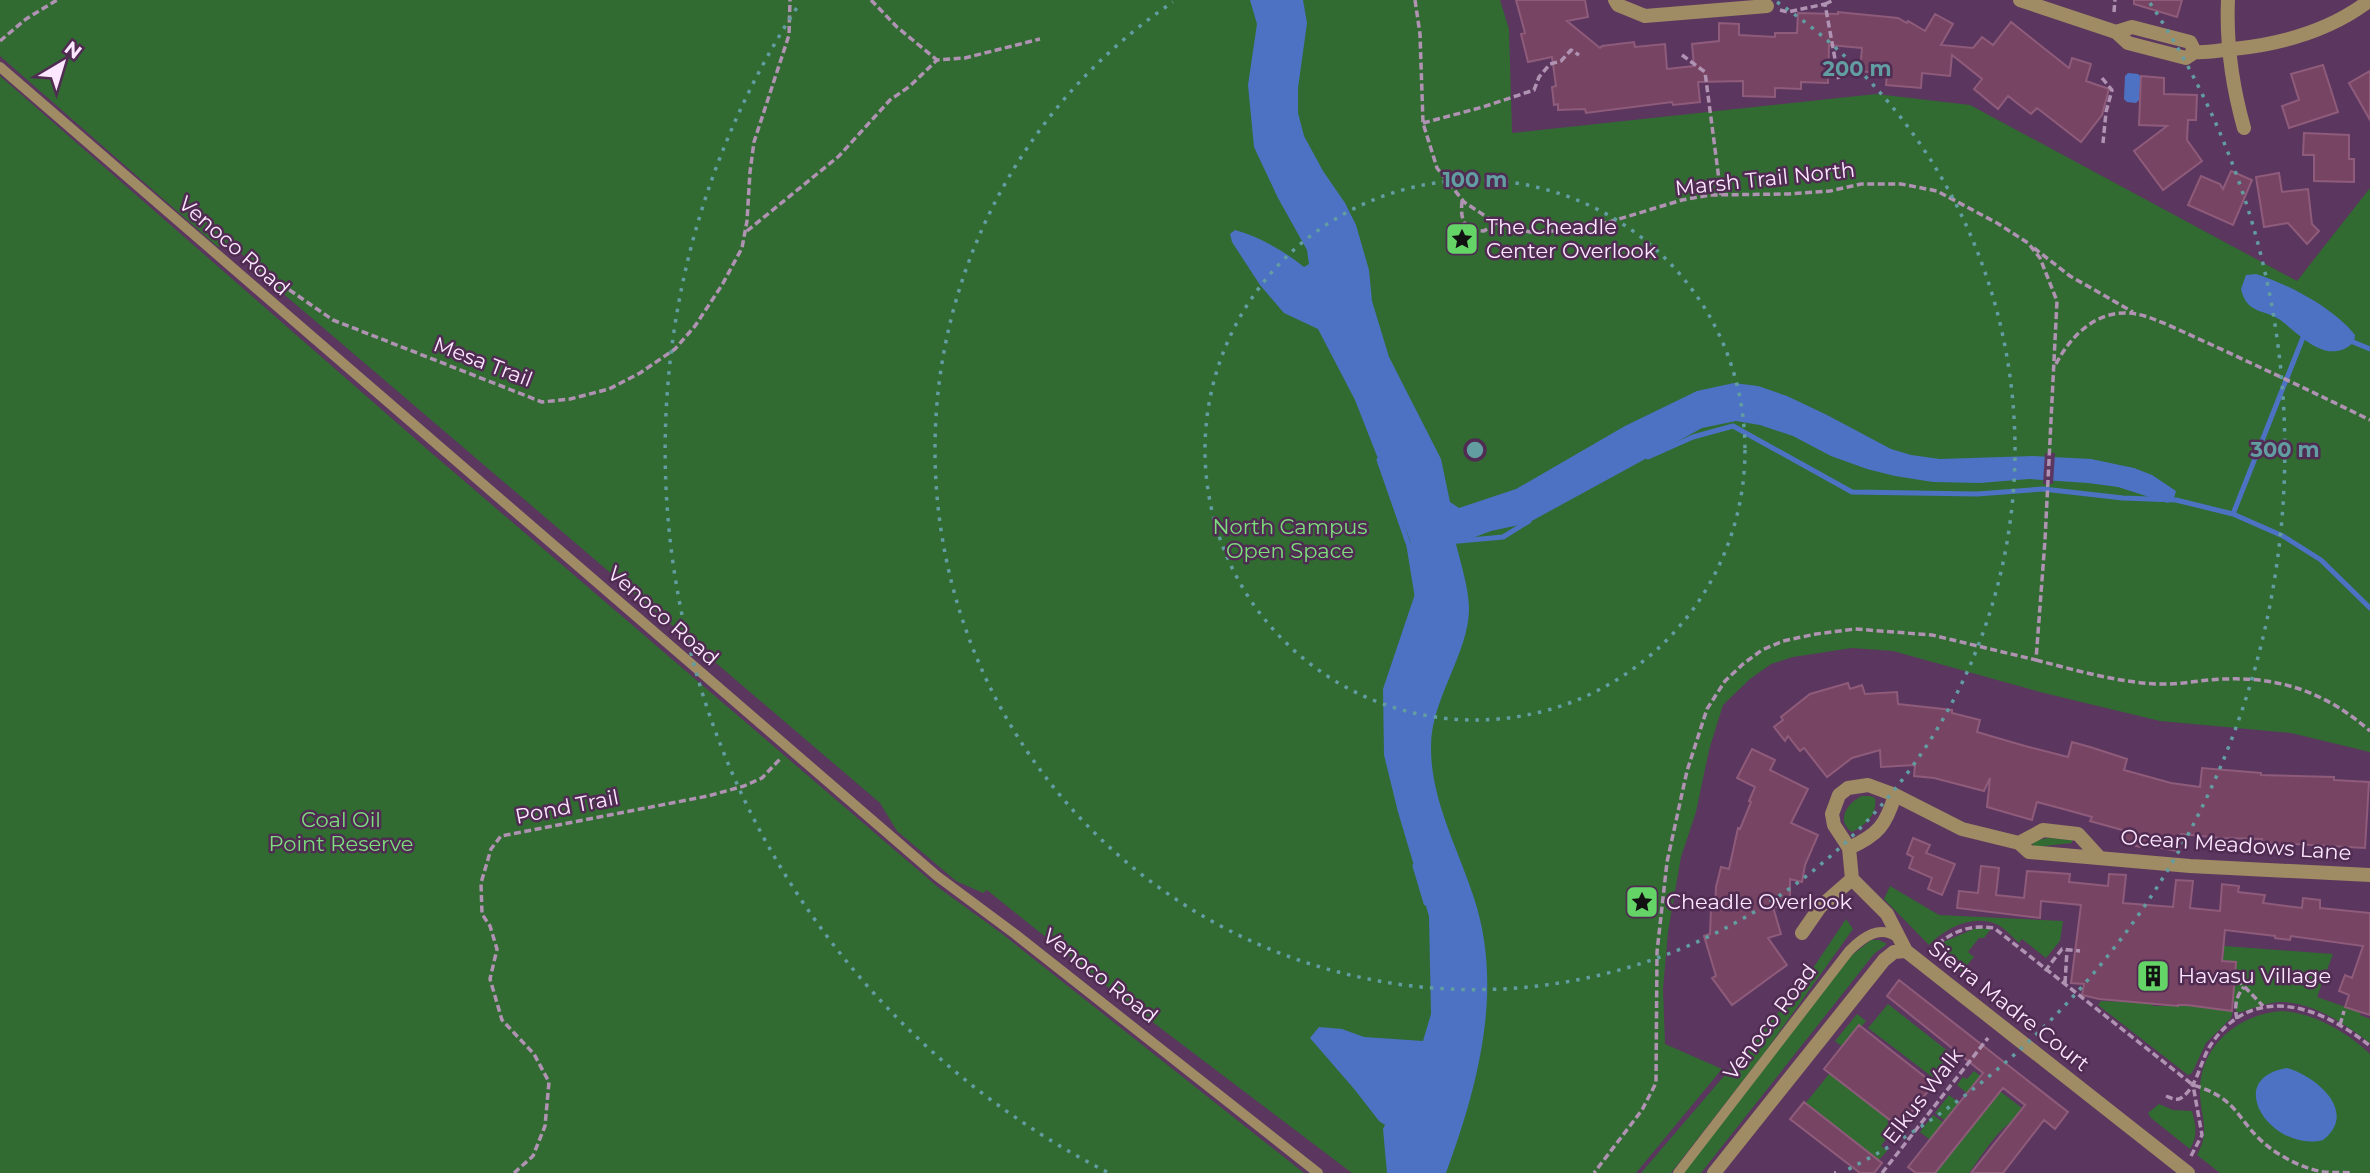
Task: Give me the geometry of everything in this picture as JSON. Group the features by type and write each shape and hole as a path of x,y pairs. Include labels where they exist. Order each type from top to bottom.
{"street":[{"path":"1615,0 1618,5 1645,16 1767,6"},
{"path":"2020,0 2116,32 2128,43 2186,58 2195,52 2275,44 2316,31 2358,10 2370,0"},
{"path":"2228,0 2228,50 2233,92 2244,128"},
{"name":"Ocean Meadows Lane","path":"1852,879 1849,848 1834,825 1832,814 1839,795 1848,788 1868,785 1895,795 1962,829 2019,843 2029,852 2190,866 2370,875"},
{"path":"1849,848 1868,840 1883,826 1895,795"},
{"name":"Ocean Meadows Lane","path":"2019,843 2043,830 2078,834 2099,857"},
{"path":"1802,933 1820,907 1852,879 1887,914 1906,951"},
{"name":"Sierra Madre Court","path":"1714,1173 1884,960 1894,952 1906,951 2185,1171"}],"lane":[{"name":"Venoco Road","path":"0,68 937,876 1318,1173"},
{"name":"Venoco Road","path":"1678,1173 1849,951 1867,936 1883,931 1898,938 1906,951"}],"path":[{"path":"0,41 26,19 57,0"},
{"name":"Mesa Trail","path":"250,262 333,320 542,402 570,400 609,388 640,373 675,349 695,326 742,248 754,142 789,35 790,0"},
{"path":"871,0 897,27 937,60"},
{"name":"Marsh Trail North","path":"1415,0 1420,34 1423,123 1437,168 1462,200 1496,223 1530,232 1557,232 1609,222 1682,200 1721,195 1830,191 1861,184 1925,187 1966,205 2028,243 2070,276 2135,313 2250,363 2370,420"},
{"path":"1788,12 1835,0"},
{"path":"2114,12 2115,0"},
{"path":"1825,4 1839,81"},
{"path":"745,232 839,156 890,100 910,86 937,60 965,58 1040,39"},
{"path":"1423,123 1534,90 1539,77 1549,64 1562,61 1571,50 1579,55"},
{"path":"1682,55 1705,72 1721,195"},
{"path":"2102,78 2112,90 2106,112 2104,143"},
{"path":"1462,200 1463,223 1470,230 1484,231 1496,223"},
{"name":"Marsh Trail North","path":"2028,243 2040,258 2057,301 2036,660"},
{"name":"Marsh Trail North","path":"2055,366 2062,352 2085,325 2116,314 2135,313"},
{"path":"1594,1173 1643,1110 1656,1083 1657,952 1667,862 1687,771 1707,709 1725,681 1762,650 1783,640 1855,629 1932,635 2095,675 2155,684 2181,684 2226,678 2268,680 2325,697 2370,731"},
{"name":"Pond Trail","path":"514,1173 533,1156 545,1126 550,1082 534,1054 502,1020 490,979 497,948 490,926 482,914 481,883 491,849 501,836 708,796 744,786 762,778 788,750"},
{"path":"1930,951 1945,936 1971,926 1994,928 2193,1084 2213,1091 2232,1105 2256,1136 2286,1158 2325,1172 2351,1173"},
{"path":"2046,970 2062,949 2080,951"},
{"path":"2065,984 2067,950"},
{"path":"2235,982 2240,982 2263,1006"},
{"path":"2237,1019 2235,1009 2239,992 2244,987"},
{"path":"2166,1096 2179,1099 2193,1084 2211,1044 2237,1019 2263,1006 2300,1007 2320,1014 2370,1046"},
{"path":"2340,1025 2344,1011"},
{"name":"Elkus Walk","path":"1882,1173 1988,1038"},
{"path":"2185,1171 2202,1135 2193,1084"}],"green space":[{"name":"North Campus Open Space","path":"0,0 1500,0 1509,29 1512,133 1876,94 1970,105 2297,281 2370,188 2370,752 2291,733 2160,721 2044,693 1893,651 1852,648 1793,657 1771,664 1750,679 1723,705 1709,750 1696,812 1681,857 1668,932 1663,989 1665,1044 1722,1069 1636,1173 1352,1173 1130,1005 987,890 983,893 956,881 897,831 880,803 286,296 230,243 218,247 0,56"},
{"name":"Coal Oil Point Reserve","path":"0,76 428,450 939,888 1001,933 1304,1173 0,1173"},
{"path":"1862,796 1875,798 1874,809 1866,823 1852,832 1844,822 1845,812 1852,802"},
{"path":"2048,838 2072,840 2072,843 2035,847 2032,844 2034,841"},
{"path":"1890,886 1939,915 2063,921 2060,941 2046,958 2022,939 2019,943 1999,925 1978,921 1951,928 1929,945 1884,899"},
{"path":"1846,919 1853,929 1765,1052 1671,1173 1641,1173 1801,986"},
{"path":"1976,928 1991,929 1984,938 1979,938 1968,952 1974,957 1961,972 1941,943"},
{"path":"1871,940 1887,944 1874,954 1701,1173 1683,1173 1851,956"},
{"path":"2224,946 2333,954 2317,997 2360,1012 2360,1015 2370,1019 2370,1043 2328,1015 2292,1003 2280,1002 2237,1013 2233,1001 2236,962 2223,960"},
{"path":"2130,997 2152,1003 2153,1006 2187,1006 2187,1001 2203,1007 2233,1011 2231,1018 2206,1043 2192,1073 2188,1075 2098,1005 2101,1001 2129,1002"},
{"path":"1888,1004 1958,1059 1954,1065 1945,1061 1933,1077 1868,1028"},
{"path":"2282,1011 2306,1015 2329,1025 2370,1054 2370,1173 2220,1173 2197,1155 2204,1131 2200,1100 2202,1074 2215,1046 2225,1035 2251,1018"},
{"path":"1857,1014 1866,1021 1844,1048 1835,1041"},
{"path":"1833,1069 1892,1115 1887,1122 1893,1129 1881,1146 1887,1151 1877,1162 1804,1105"},
{"path":"1974,1071 2027,1112 2005,1126 1969,1173 1926,1173 1981,1105 1957,1085 1963,1077 1967,1079"},
{"path":"1949,1095 1962,1105 1948,1123 1935,1113"},
{"path":"2159,1104 2173,1110 2192,1111 2196,1131 2190,1149 2151,1118 2148,1113"},
{"path":"1933,1115 1947,1125 1933,1142 1920,1132"}],"water":[{"path":"1250,0 1303,0 1307,23 1298,88 1298,113 1304,136 1356,225 1369,270 1372,301 1389,357 1441,459 1450,502 1459,508 1516,489 1625,426 1697,391 1734,383 1758,386 1787,396 1891,449 1911,455 1940,459 2033,456 2091,459 2134,468 2152,475 2176,491 2174,498 2168,503 2118,487 2088,483 2029,479 1980,483 1933,482 1895,476 1831,456 1793,436 1760,425 1736,421 1702,428 1528,523 1491,531 1456,544 1467,591 1468,624 1437,709 1431,745 1432,765 1440,804 1474,898 1483,932 1487,1002 1477,1072 1446,1173 1387,1173 1383,1129 1385,1125 1310,1038 1319,1027 1342,1029 1364,1037 1423,1041 1431,1014 1429,916 1384,755 1383,689 1417,588 1410,540 1355,400 1318,329 1284,313 1260,285 1232,242 1230,234 1235,230 1271,245 1304,267 1309,264 1307,250 1254,147 1248,85 1257,24"},
{"path":"2128,73 2141,77 2139,100 2136,103 2124,99 2125,76"},
{"path":"2256,274 2282,284 2323,306 2355,335 2354,342 2345,349 2335,351 2317,347 2277,318 2252,308 2241,289 2246,275"},
{"path":"2287,1068 2321,1087 2335,1107 2337,1118 2333,1129 2323,1140 2304,1141 2287,1136 2272,1126 2262,1113 2256,1099 2258,1086 2268,1075"}],"pier":[{"path":"2045,453 2055,453 2053,484 2043,484"}],"building":[{"path":"1516,0 1585,0 1588,17 1567,21 1600,48 1634,42 1635,47 1665,44 1667,69 1694,66 1692,44 1719,41 1719,23 1739,24 1739,35 1775,37 1775,33 1797,33 1798,13 1838,12 1898,18 1925,31 1935,14 1953,24 1941,45 1973,48 1982,37 1993,45 2011,22 2069,68 2072,58 2091,64 2086,81 2109,89 2102,115 2081,142 2037,108 2031,114 2008,96 1998,109 1974,89 1982,79 1952,55 1950,76 1922,73 1921,88 1886,85 1887,74 1860,71 1862,48 1829,45 1828,83 1801,82 1801,89 1775,88 1775,97 1743,96 1743,81 1698,82 1700,102 1673,105 1672,102 1586,113 1585,109 1558,110 1558,104 1554,105 1552,87 1556,86 1552,57 1528,62 1521,34 1525,33"},
{"path":"2134,0 2182,0 2177,17 2134,4"},
{"path":"2323,65 2338,112 2289,128 2282,106 2299,100 2291,74"},
{"path":"2370,71 2370,120 2349,83"},
{"path":"2141,76 2164,78 2164,94 2197,95 2196,120 2188,120 2187,140 2202,161 2163,190 2134,151 2167,126 2139,125"},
{"path":"2304,133 2349,135 2349,159 2354,159 2354,182 2314,181 2314,155 2303,155"},
{"path":"2231,171 2252,180 2233,225 2188,205 2201,176 2220,184 2223,189"},
{"path":"2279,173 2282,192 2308,189 2312,224 2319,231 2307,244 2288,223 2264,227 2256,177"},
{"path":"1848,683 1850,689 1862,685 1865,694 1897,692 1898,704 1952,710 1952,713 1980,720 1977,732 2025,746 2068,757 2072,742 2090,747 2127,759 2124,770 2171,783 2200,787 2202,768 2369,782 2365,848 2294,844 2294,847 2277,847 2277,843 2262,842 2262,839 2181,834 2178,851 2141,844 2140,847 2123,842 2126,831 2090,821 2092,817 2037,802 2032,820 1987,807 1990,778 1984,791 1934,778 1914,776 1915,765 1881,767 1880,750 1852,758 1827,777 1804,748 1800,751 1788,736 1785,741 1774,727 1783,720 1781,717 1810,694"},
{"path":"1752,749 1775,760 1770,770 1808,789 1791,823 1818,835 1805,865 1802,882 1790,879 1790,907 1773,907 1781,934 1768,938 1787,965 1732,1005 1712,978 1716,976 1704,936 1710,934 1711,908 1715,908 1721,867 1729,869 1738,828 1740,829 1755,787 1737,778"},
{"path":"1913,838 1930,845 1926,853 1955,864 1942,895 1928,889 1932,878 1909,868 1913,857 1907,854"},
{"path":"1981,866 1999,868 1996,895 2024,898 2027,871 2070,874 2069,882 2108,886 2109,874 2126,875 2123,903 2173,907 2176,880 2193,881 2190,908 2220,911 2222,884 2239,886 2238,892 2265,895 2263,903 2302,908 2303,898 2320,900 2320,908 2370,913 2370,1015 2345,1007 2349,995 2339,991 2345,975 2352,978 2363,946 2291,936 2290,940 2225,930 2222,961 2236,962 2232,1011 2099,999 2082,995 2084,984 2071,983 2081,905 2041,901 2040,918 1957,908 1959,891 1978,893"},
{"path":"1899,980 2068,1112 2055,1129 2044,1120 2003,1173 1971,1173 2025,1105 2003,1088 1935,1173 1916,1173 1908,1167 1983,1073 1887,996"},
{"path":"1859,1025 1934,1084 1899,1127 1824,1069"},
{"path":"1804,1102 1882,1163 1874,1173 1860,1173 1790,1119"}],"waterway":[{"path":"2233,514 2304,335"},
{"path":"2348,340 2370,349"},
{"path":"1648,457 1693,437 1733,426 1852,492 1977,494 2043,489 2123,498 2176,500 2233,514 2283,536 2321,560 2370,608"},
{"path":"1379,460 1409,546 1417,595"},
{"path":"1459,541 1503,537 1529,521"},
{"path":"1415,866 1426,903"}],"place":[{"name":"The Cheadle Center Overlook","path":"1462,239"},
{"name":"Cheadle Overlook","path":"1642,902"},
{"name":"Havasu Village","path":"2153,976"}]}
